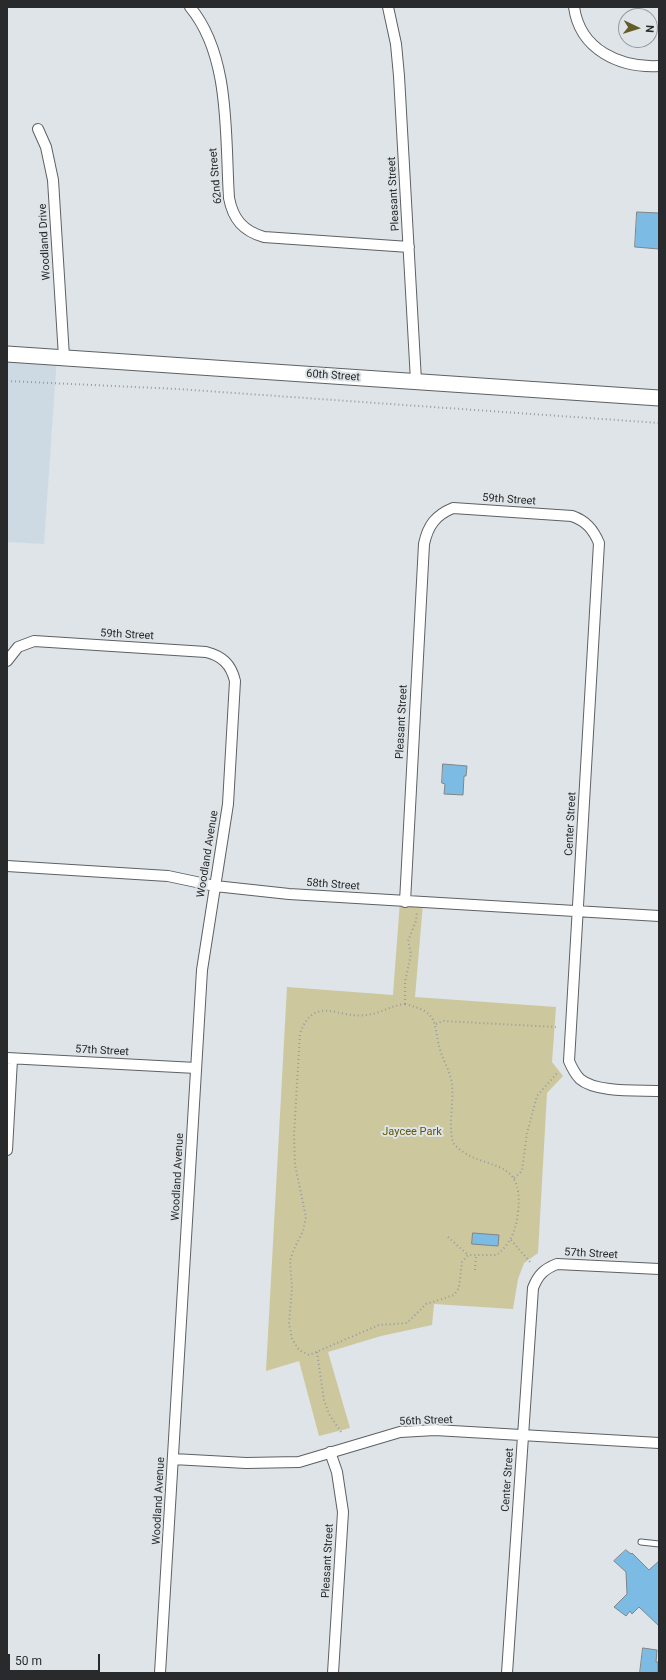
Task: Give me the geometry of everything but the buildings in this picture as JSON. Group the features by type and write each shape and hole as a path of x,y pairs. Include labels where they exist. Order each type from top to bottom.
{"main road":[{"name":"60th Street","path":"7,354 659,398"}],"street":[{"name":"62nd Street","path":"190,7 205,29 219,68 223,90 229,198 231,209 236,220 244,228 264,237 409,246"},
{"name":"Pleasant Street","path":"388,7 396,44 399,76 416,381"},
{"path":"574,7 581,27 599,49 611,58 640,66 659,66"},
{"name":"Woodland Drive","path":"38,129 48,152 53,180 64,357"},
{"name":"59th Street","path":"424,544 427,531 433,521 442,513 453,508 572,516 581,519 590,526 598,543"},
{"name":"Center Street","path":"598,543 569,1061 573,1071 580,1079 590,1085 602,1088 659,1091"},
{"name":"Pleasant Street","path":"405,902 424,544"},
{"name":"59th Street","path":"7,661 18,647 34,641 206,652 216,654 229,665 233,673 235,684"},
{"name":"Woodland Avenue","path":"160,1673 202,970 228,804 235,684"},
{"name":"58th Street","path":"7,866 168,876 215,886 289,894 659,916"},
{"path":"7,1150 10,1058"},
{"name":"57th Street","path":"10,1058 196,1068"},
{"name":"57th Street","path":"533,1288 537,1278 546,1269 557,1264 659,1269"},
{"name":"Center Street","path":"507,1673 533,1288"},
{"name":"56th Street","path":"173,1459 246,1463 299,1462 400,1432 435,1430 659,1443"},
{"name":"Pleasant Street","path":"330,1452 337,1472 343,1512 333,1673"}],"lane":[{"path":"641,1542 659,1544"}],"path":[{"path":"7,381 178,388 659,423"},
{"path":"405,1004 405,982 411,954 408,942 416,921 418,902"},
{"path":"448,1237 468,1255 497,1255 511,1240 517,1222 519,1202 518,1185 514,1179 501,1167 463,1154 453,1143 450,1116 452,1084 441,1051 436,1024 426,1012 405,1004 365,1015 333,1011 317,1011 308,1018 300,1033 294,1135 295,1165 306,1217 303,1231 291,1255 290,1270 292,1293 289,1323 295,1346 304,1354 309,1355 379,1325 407,1323 426,1304 454,1295 459,1288 462,1262 468,1255"},
{"path":"436,1024 443,1021 556,1027"},
{"path":"514,1179 522,1171 527,1133 537,1096 558,1072"},
{"path":"511,1240 530,1262"},
{"path":"475,1270 476,1255"},
{"path":"317,1352 324,1400 329,1414 341,1432"}],"shaded area":[{"path":"7,354 57,357 44,544 7,542"}],"green space":[{"name":"Jaycee Park","path":"400,901 423,903 415,997 556,1007 552,1062 563,1076 547,1093 538,1253 524,1263 518,1279 513,1309 434,1304 432,1325 381,1336 328,1352 350,1428 319,1436 299,1361 266,1371 287,987 393,995"}]}
